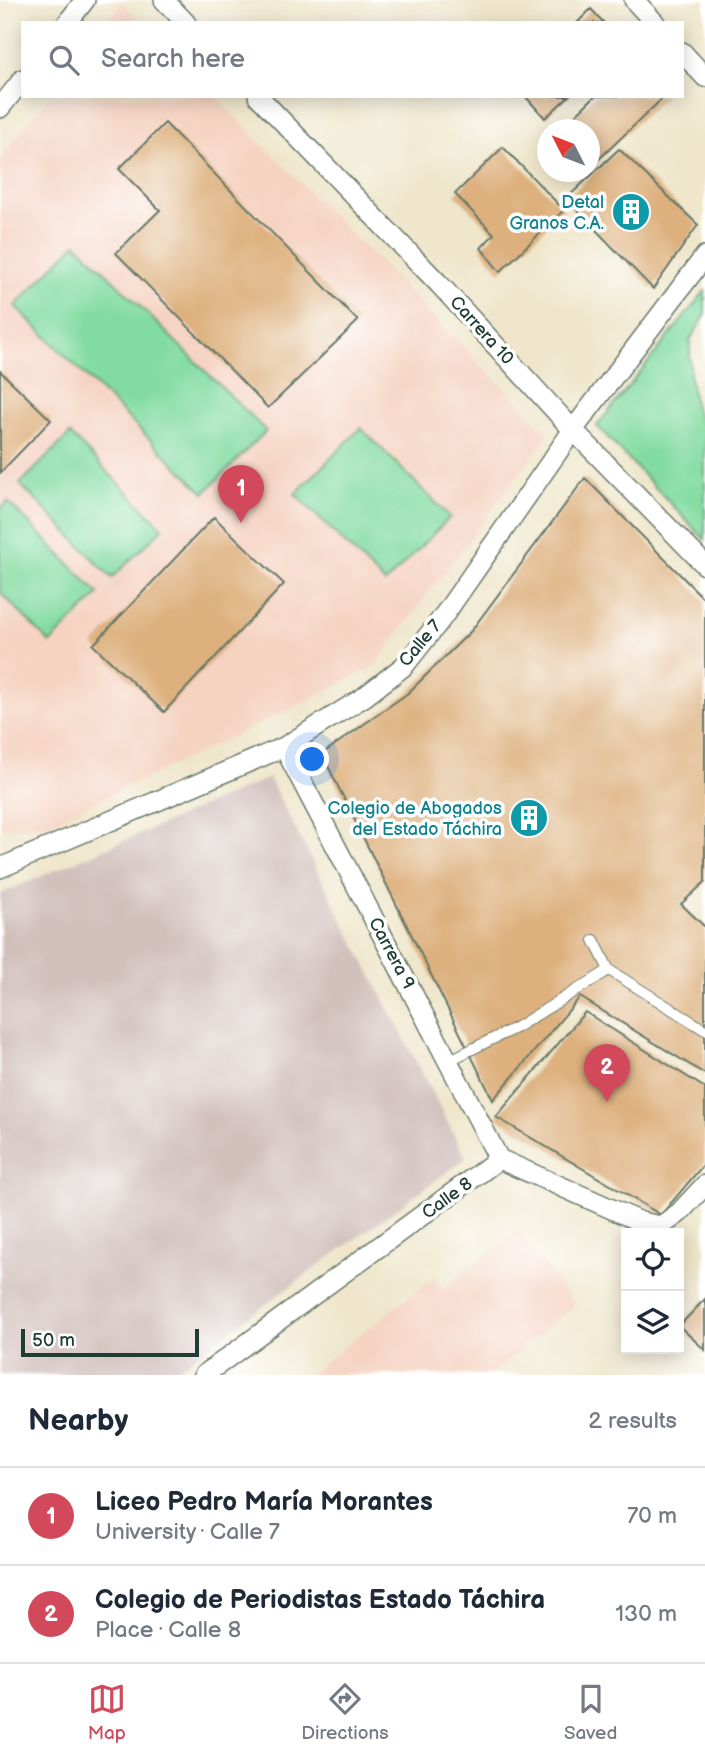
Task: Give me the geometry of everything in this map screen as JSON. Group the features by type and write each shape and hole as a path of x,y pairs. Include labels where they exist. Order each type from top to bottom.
{"street":[{"path":"69,21 85,0"},
{"path":"164,0 184,21"},
{"path":"634,0 653,21"},
{"path":"684,54 705,77"},
{"path":"0,108 21,82"},
{"name":"Carrera 10","path":"260,98 440,285 573,430 705,565"},
{"name":"Calle 7","path":"0,868 284,747 364,697 404,666 442,618 573,430 705,256"},
{"name":"Carrera 9","path":"284,747 499,1160"},
{"path":"499,1160 641,1222 661,1226 679,1213 705,1185"},
{"name":"Calle 8","path":"204,1375 499,1160"}],"lane":[{"path":"594,940 609,970 705,1030"},
{"path":"448,1061 517,1027 609,970"}],"shaded area":[{"path":"122,2 141,21 108,21"},
{"path":"47,98 217,98 549,434 373,667 47,825 0,828 0,159"},
{"path":"269,778 466,1158 169,1375 0,1375 0,894"},
{"path":"518,1231 575,1305 490,1375 308,1375 434,1277 444,1289"}],"green space":[{"path":"76,243 266,431 204,493 15,306"},
{"path":"705,291 705,316 690,340 690,377 695,409 705,428 705,540 597,426"},
{"path":"361,428 450,517 385,583 295,494"},
{"path":"70,434 163,528 112,578 20,484"},
{"path":"8,502 99,594 50,643 0,592 0,510"}],"building":[{"path":"591,9 602,21 579,21"},
{"path":"527,98 567,98 545,118"},
{"path":"593,98 663,98 600,158 600,119 571,119"},
{"path":"165,123 358,321 268,408 116,253 160,210 119,169"},
{"path":"503,147 564,210 500,272 481,248 494,234 455,194"},
{"name":"Detal Granos C.A.","path":"619,149 698,225 653,289 566,199 584,182 600,182 600,167"},
{"path":"0,371 51,420 0,473"},
{"name":"Colegio de Abogados del Estado Táchira","path":"585,478 705,600 705,882 681,904 705,927 705,1074 580,997 493,1100 322,754 408,693 471,631"},
{"path":"214,517 284,584 164,712 93,645"},
{"path":"585,1012 705,1088 705,1163 661,1215 496,1117"},
{"path":"705,1299 705,1350 684,1331 684,1321"}],"place":[{"name":"Detal Granos C.A.","path":"631,212"},
{"name":"Liceo Pedro María Morantes","path":"241,523"},
{"name":"Colegio de Abogados del Estado Táchira","path":"529,818"},
{"name":"Colegio de Periodistas Estado Táchira","path":"607,1102"}]}
